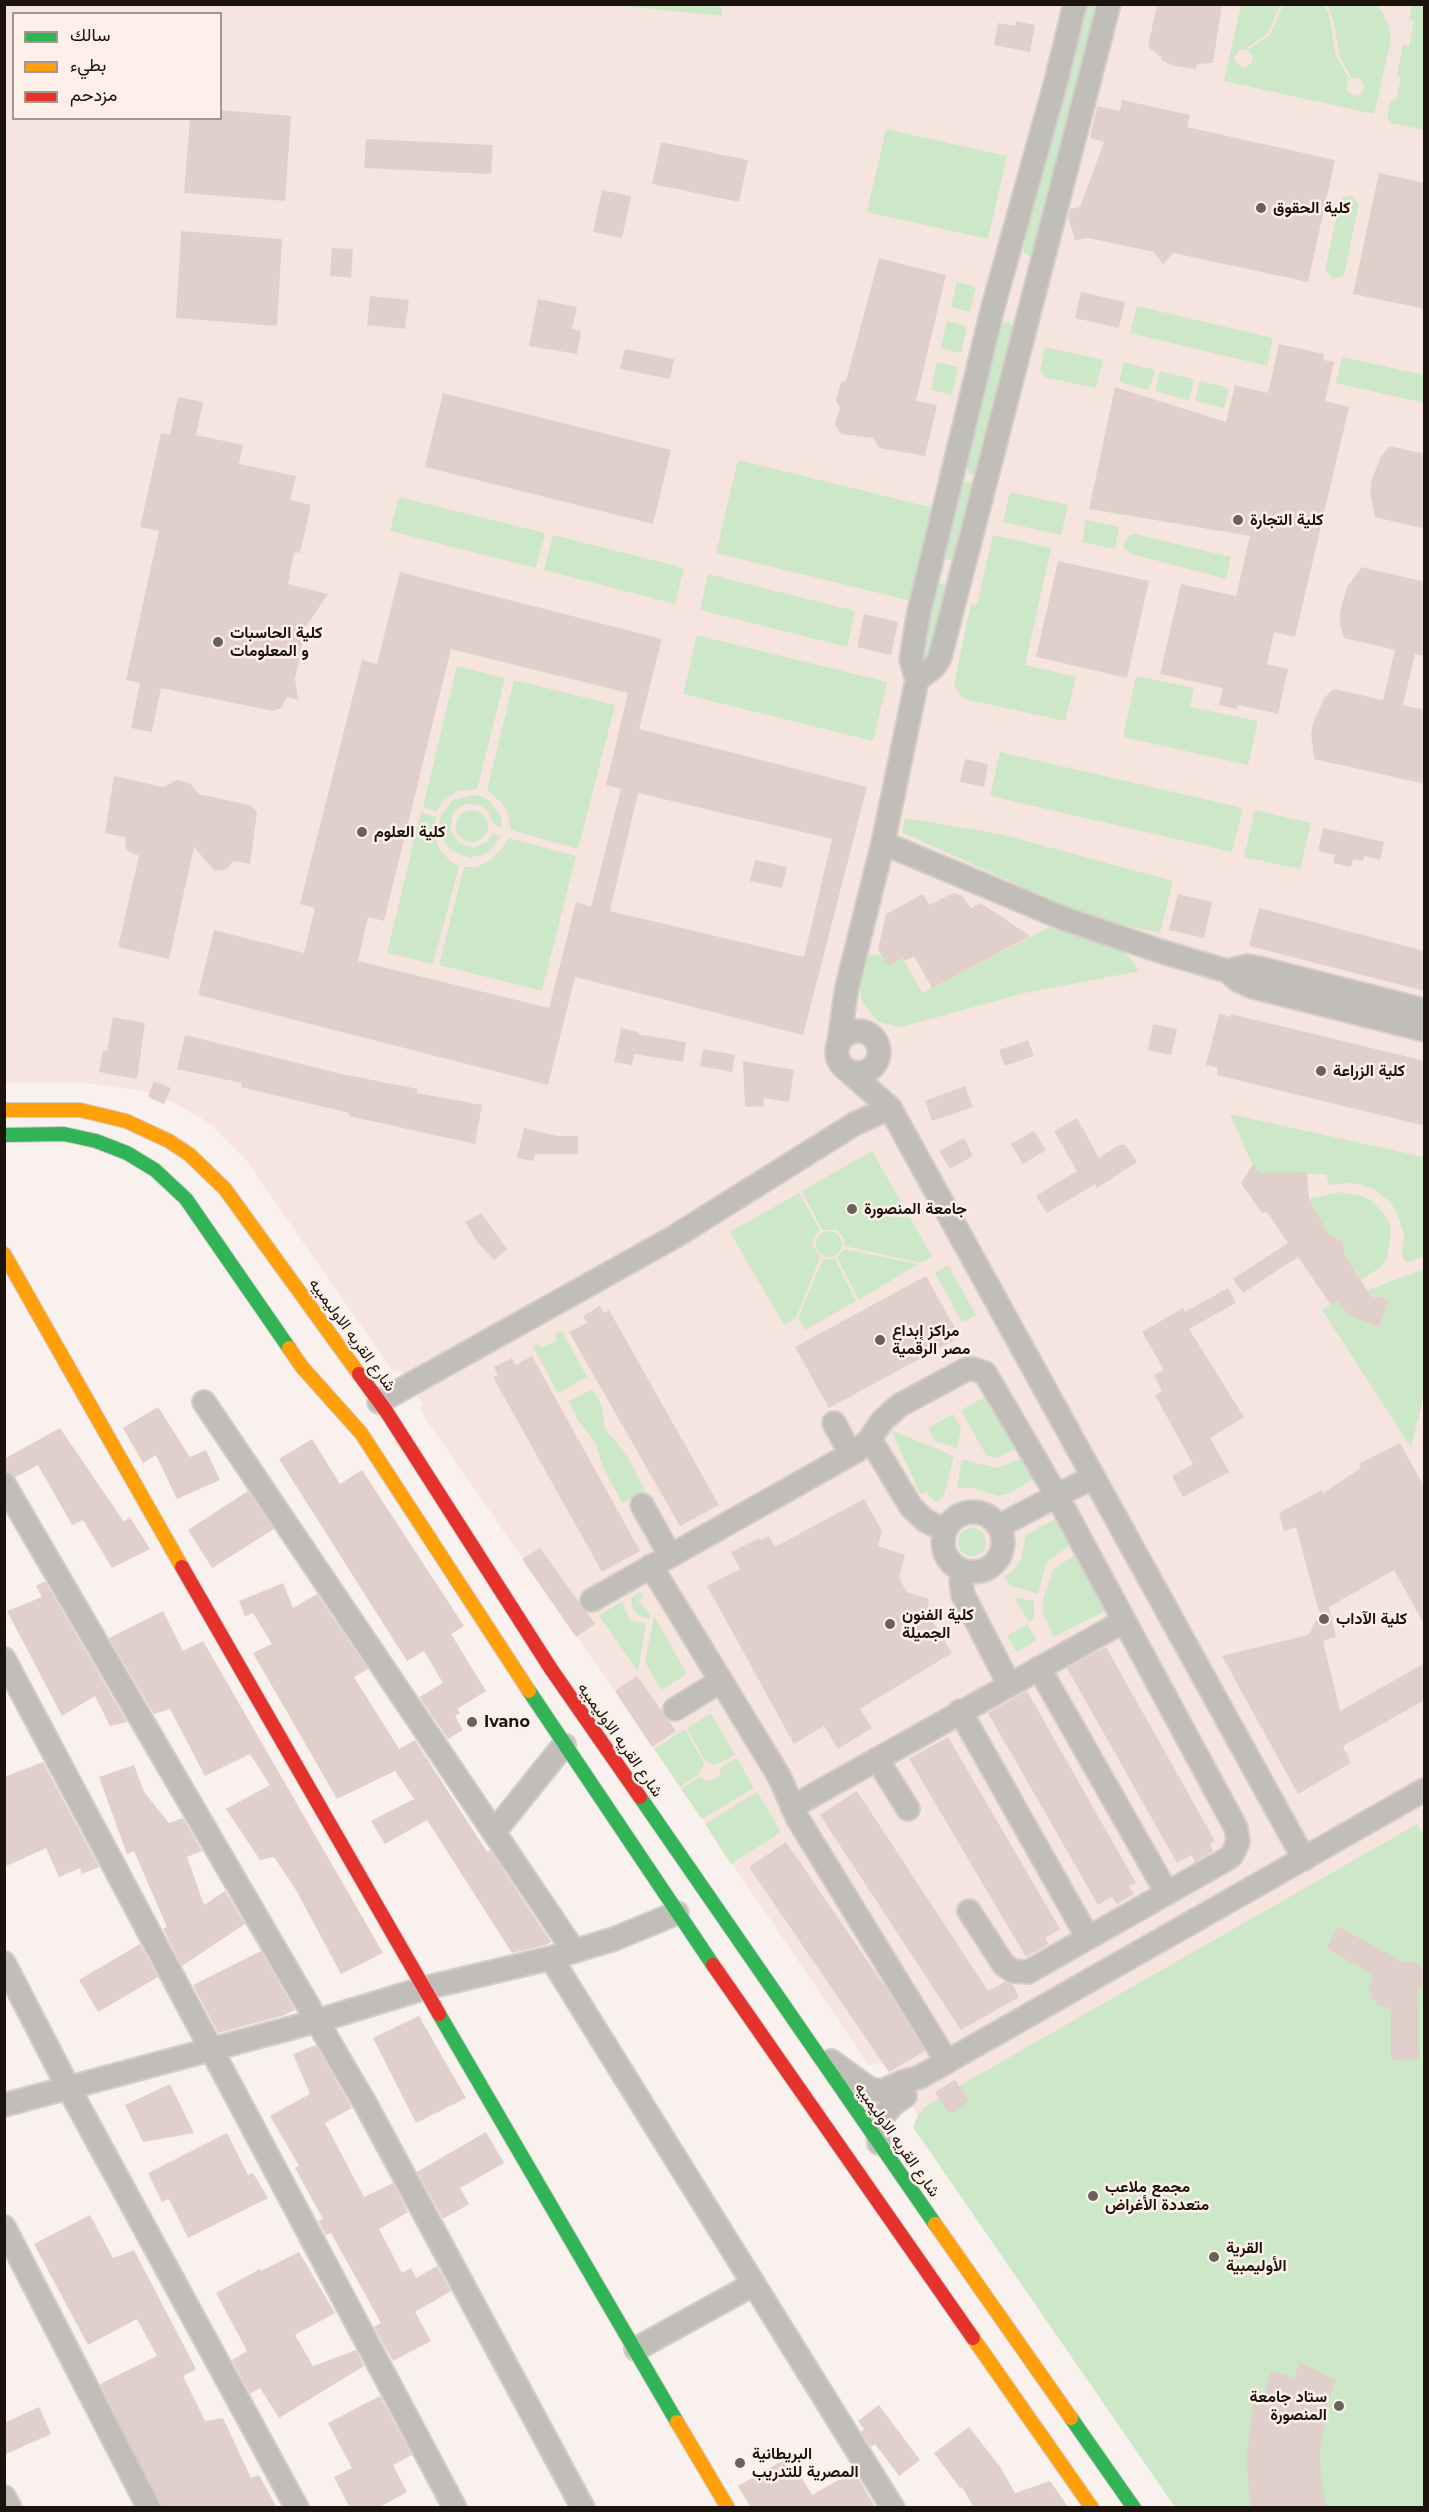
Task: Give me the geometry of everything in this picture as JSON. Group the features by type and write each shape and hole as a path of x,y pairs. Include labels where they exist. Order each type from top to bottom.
{"main road":[{"name":"شارع القريه الاوليمبيه","path":"4,1110 80,1110 126,1121 169,1141 203,1181 244,1213 379,1402 539,1678 564,1745 677,1912 1092,2508"},
{"name":"شارع القريه الاوليمبيه","path":"4,1134 64,1134 96,1141 127,1153 154,1170 186,1199 302,1367 361,1433 813,2048 1134,2508"},
{"path":"186,1199 203,1181"},
{"path":"4,1254 89,1406 425,1988 728,2508"}],"street":[{"path":"890,1108 846,1069 837,1055 839,1041 850,976 883,843 917,680 913,670 912,650 929,568 993,307 1076,4"},
{"path":"917,680 935,666 940,657 1109,4"},
{"path":"929,568 961,576"},
{"path":"883,843 1065,919 1227,971 1239,981 1253,987 1425,1030"},
{"path":"1227,971 1248,966 1259,968 1425,1010"},
{"path":"847,998 875,1043 890,1108 1304,1859"},
{"path":"839,1041 849,1032 856,1030 875,1043"},
{"path":"846,1069 858,1073 871,1069 876,1064 875,1043"},
{"path":"379,1402 674,1237 856,1124 890,1108"},
{"path":"592,1600 851,1454 870,1439 882,1420 900,1405 961,1371 973,1368 989,1378 1057,1496 1124,1620 1238,1834 1238,1842 1232,1855 1028,1972 1018,1973 1004,1965 969,1911"},
{"path":"204,1402 574,1951"},
{"path":"834,1423 851,1454"},
{"path":"870,1439 911,1507 926,1521 945,1530"},
{"path":"999,1526 1093,1477"},
{"path":"4,1484 366,2105 583,2508"},
{"path":"642,1505 661,1561 721,1681 779,1776 792,1807 947,2062"},
{"path":"970,1512 987,1515 999,1526 1003,1542 999,1557 993,1564 979,1572 963,1571 956,1567 945,1554 943,1538 945,1530 955,1517 970,1512"},
{"path":"963,1571 961,1582 963,1595 1010,1684"},
{"path":"792,1807 1124,1620"},
{"path":"4,1659 455,2508"},
{"path":"1039,1668 1167,1893"},
{"path":"675,1709 721,1681"},
{"path":"960,1711 1088,1938"},
{"path":"494,1832 564,1745"},
{"path":"877,1759 908,1809"},
{"path":"879,2143 878,2134 882,2117 907,2087 1425,1790"},
{"path":"4,2104 317,2021 425,1988 551,1959 614,1939 677,1912"},
{"path":"551,1959 893,2508"},
{"path":"4,1963 68,2087 297,2508"},
{"path":"813,2048 870,2090 882,2091 907,2087"},
{"path":"4,2227 148,2508"},
{"path":"636,2349 754,2284"},
{"path":"4,2497 10,2508"}],"shaded area":[{"name":"جامعة المنصورة","path":"4,5 1424,5 1424,2507 1175,2507 913,2127 918,2115 888,2073 892,2070 881,2064 869,2065 615,1691 425,1418 420,1407 423,1405 400,1370 394,1373 246,1160 211,1124 167,1099 164,1104 148,1097 149,1092 80,1082 5,1083"}],"green space":[{"path":"612,5 720,5 722,16"},
{"path":"1084,5 1101,5 1035,256 1031,257 1024,253 1023,245"},
{"path":"1241,5 1280,5 1268,33 1247,48 1249,49 1270,35 1283,5 1325,5 1330,19 1335,53 1349,79 1351,77 1340,57 1328,5 1376,5 1384,15 1389,27 1391,40 1374,114 1224,81","holes":["1244,49 1252,54 1253,59 1251,64 1243,68 1235,62 1234,57 1239,50","1359,78 1365,86 1360,95 1354,96 1346,90 1348,80"]},
{"path":"1412,5 1424,5 1424,130 1390,123 1387,115 1391,99 1396,100 1401,77 1397,75 1403,45 1409,46 1414,21 1409,19"},
{"path":"886,129 1007,156 988,239 867,212"},
{"path":"1351,196 1359,204 1344,274 1333,278 1325,270 1340,200"},
{"path":"957,282 976,287 970,312 951,307"},
{"path":"1137,306 1273,338 1267,366 1130,333"},
{"path":"947,321 967,326 961,353 941,348"},
{"path":"1005,322 1009,322 1015,328 978,475 974,476 970,475 967,467 999,329"},
{"path":"1045,347 1103,360 1096,388 1044,377 1040,370"},
{"path":"1342,357 1424,375 1424,403 1336,383"},
{"path":"937,362 958,367 952,395 931,390"},
{"path":"1124,362 1155,370 1149,390 1119,382"},
{"path":"1160,371 1194,379 1189,400 1155,391"},
{"path":"1200,381 1229,388 1224,408 1195,401"},
{"path":"738,460 934,508 911,601 716,553"},
{"path":"963,481 974,483 958,562 943,558"},
{"path":"1010,492 1068,505 1061,535 1003,522"},
{"path":"399,497 545,533 536,568 390,531"},
{"path":"1086,520 1119,527 1115,549 1082,542"},
{"path":"1135,534 1231,557 1226,579 1132,554 1124,548 1124,543 1130,535"},
{"path":"553,535 684,568 675,604 544,570"},
{"path":"993,535 1051,548 1025,665 1076,677 1065,721 964,699 954,685 971,604 977,605"},
{"path":"708,574 855,611 847,647 700,610"},
{"path":"934,582 949,585 931,657 927,662 921,661"},
{"path":"697,635 887,682 873,741 683,694"},
{"path":"457,666 505,678 477,789 457,791 442,802 437,811 423,807"},
{"path":"1136,676 1194,688 1190,707 1258,721 1248,765 1123,737"},
{"path":"514,680 615,705 578,849 511,830 507,811 502,803 487,790"},
{"path":"1000,752 1243,808 1232,852 990,796"},
{"path":"472,795 481,796 490,801 501,817 502,827 494,825 488,811 481,806 466,804 459,808 453,814 450,829 459,843 474,848 488,841 492,834 501,836 489,852 470,858 452,851 445,844 439,825 441,815 453,800"},
{"path":"472,810 483,815 488,826 483,837 472,842 461,837 456,826 461,815"},
{"path":"1255,810 1311,823 1300,869 1244,857"},
{"path":"421,812 436,817 433,833 439,849 451,862 459,866 433,964 387,953"},
{"path":"905,818 1000,834 1173,881 1160,933 1110,922 1068,908 902,832"},
{"path":"508,838 576,856 542,991 439,965 464,867 476,867 492,859"},
{"path":"1049,927 1124,951 1140,971 1025,993 901,1027 879,1022 862,1002 859,984 867,954 883,956 889,966 903,958 922,993"},
{"path":"1230,1114 1424,1157 1424,1256 1407,1263 1402,1256 1404,1234 1397,1213 1391,1203 1374,1189 1353,1183 1329,1185 1326,1174 1260,1174 1254,1168"},
{"path":"872,1151 932,1257 920,1263 845,1246 843,1237 837,1230 822,1230 802,1191"},
{"path":"1341,1192 1362,1196 1372,1201 1386,1216 1390,1226 1391,1236 1387,1257 1382,1266 1361,1280 1355,1270 1347,1275 1343,1259 1345,1254 1343,1242 1333,1236 1327,1236 1309,1199"},
{"path":"799,1193 820,1230 812,1244 820,1258 796,1318 784,1325 730,1232"},
{"path":"829,1231 838,1235 842,1244 838,1253 829,1257 820,1253 816,1244 820,1235"},
{"path":"844,1249 918,1264 859,1300 837,1257"},
{"path":"823,1259 835,1259 856,1301 805,1330 798,1318"},
{"path":"948,1265 976,1315 962,1322 935,1273"},
{"path":"1424,1269 1424,1358 1422,1357 1424,1359 1424,1395 1411,1447 1322,1310 1338,1300 1345,1310 1368,1302 1361,1321 1379,1327 1388,1299 1371,1295 1368,1290"},
{"path":"562,1331 587,1377 558,1393 533,1346 538,1343 541,1348 558,1340 555,1334"},
{"path":"592,1389 602,1406 605,1429 627,1455 645,1491 622,1503 604,1469 595,1442 577,1419 569,1401"},
{"path":"985,1397 1014,1449 997,1458 986,1455 961,1410"},
{"path":"953,1414 961,1428 957,1448 935,1441 928,1428"},
{"path":"891,1430 954,1456 944,1496 935,1502 926,1491 921,1495"},
{"path":"1024,1458 1034,1479 1010,1493 999,1496 972,1488 957,1488 962,1459 996,1468"},
{"path":"1055,1519 1069,1546 1046,1563 1038,1594 1009,1585 1004,1576 1012,1572 1021,1559 1026,1535"},
{"path":"972,1528 982,1532 986,1542 982,1552 972,1556 962,1552 958,1542 962,1532"},
{"path":"1074,1555 1105,1611 1053,1637 1043,1613 1043,1599 1053,1570"},
{"path":"640,1592 643,1598 638,1601 650,1614 649,1620 639,1616 632,1608 631,1598"},
{"path":"1014,1597 1034,1601 1034,1620 1029,1622"},
{"path":"622,1602 630,1620 646,1624 638,1672 599,1615"},
{"path":"654,1616 687,1674 661,1690 645,1662"},
{"path":"1027,1624 1037,1640 1017,1652 1007,1636"},
{"path":"711,1713 735,1755 715,1765 705,1761 687,1728"},
{"path":"685,1729 704,1763 699,1774 680,1787 654,1749"},
{"path":"737,1758 754,1788 702,1819 681,1789 700,1777 706,1781 716,1779 721,1767"},
{"path":"757,1792 781,1832 731,1864 705,1824"},
{"name":"القرية الأوليمبية","path":"1417,1824 1424,1836 1424,2507 1175,2507 913,2127 922,2109 959,2086"}],"building":[{"path":"1157,4 1222,4 1213,63 1197,64 1196,69 1174,66 1161,60 1161,57 1148,47"},
{"path":"1016,21 1035,25 1030,52 994,45 998,23 1015,26"},
{"path":"1122,100 1190,115 1187,127 1335,160 1308,282 1173,253 1163,264 1154,252 1088,238 1075,240 1068,217 1070,209 1080,207 1104,142 1090,138 1097,106 1120,111"},
{"path":"222,110 291,116 285,201 184,193 190,120 222,120"},
{"path":"366,139 493,145 491,174 364,168"},
{"path":"661,142 748,160 739,202 652,184"},
{"name":"كلية الحقوق","path":"1379,173 1425,183 1425,309 1353,294"},
{"path":"602,190 631,196 622,238 593,232"},
{"path":"181,231 282,239 277,326 176,318"},
{"path":"332,248 353,249 351,278 330,276"},
{"path":"879,258 946,275 916,401 937,405 925,456 879,448 873,438 841,434 835,424 840,408 836,400 841,382 846,381"},
{"path":"1081,292 1125,302 1119,328 1075,318"},
{"path":"370,296 409,300 405,329 367,325"},
{"path":"538,299 577,307 572,329 581,331 577,354 529,346"},
{"name":"كلية التجارة","path":"1279,344 1324,354 1323,360 1334,362 1325,401 1349,407 1295,637 1274,632 1267,664 1288,669 1278,714 1238,705 1237,709 1219,705 1223,688 1160,674 1181,584 1236,596 1250,536 1089,509 1115,387 1226,422 1235,385 1268,393"},
{"path":"625,349 674,359 670,379 620,369"},
{"path":"443,393 671,450 653,524 425,467"},
{"path":"178,397 203,402 196,435 243,445 239,464 296,476 290,500 311,505 300,553 294,552 288,584 328,594 305,628 295,679 298,700 287,697 281,708 273,711 161,688 152,732 131,728 140,683 126,680 159,531 140,527 161,433 170,435"},
{"name":"كلية التجارة","path":"1390,446 1425,454 1425,529 1375,517 1370,492 1372,479 1381,456"},
{"path":"1058,561 1149,581 1127,678 1036,657"},
{"path":"1362,567 1425,582 1425,656 1415,654 1403,705 1425,710 1425,784 1314,759 1311,733 1314,720 1325,697 1334,689 1383,700 1395,650 1344,638 1340,625 1340,612 1347,587"},
{"name":"كلية العلوم","path":"400,572 662,639 639,729 867,787 803,1035 575,977 548,1085 198,995 214,930 304,953 315,908 300,904 362,660 377,664","holes":["451,649 628,693 606,785 621,789 591,907 576,902 549,1008 358,961 368,917 384,921","638,793 832,839 804,957 610,911"]},
{"path":"864,614 898,622 891,655 857,647"},
{"path":"965,759 988,764 984,787 960,782"},
{"path":"114,776 163,787 177,780 185,782 191,784 198,794 250,805 257,812 250,864 233,861 227,869 214,870 194,847 169,959 118,947 139,856 128,851 125,837 105,833"},
{"path":"1323,828 1384,842 1380,860 1364,856 1363,861 1353,859 1351,867 1333,863 1335,855 1318,851"},
{"path":"755,860 787,867 782,888 750,881"},
{"path":"953,893 961,895 971,908 981,903 1030,936 932,988 914,956 905,961 903,958 889,966 878,950 886,914 923,894 929,905"},
{"path":"1178,894 1212,902 1204,938 1169,930"},
{"path":"1259,908 1425,951 1425,991 1249,946"},
{"name":"كلية الزراعة","path":"1219,1014 1231,1017 1231,1014 1425,1061 1425,1126 1217,1075 1218,1068 1206,1065"},
{"path":"113,1017 145,1023 137,1079 99,1072 103,1050 107,1051"},
{"path":"1153,1024 1177,1029 1171,1055 1148,1050"},
{"path":"621,1028 638,1032 638,1034 686,1042 683,1062 634,1054 632,1065 614,1062"},
{"path":"185,1035 342,1074 418,1089 417,1093 482,1105 475,1144 349,1116 349,1113 241,1087 242,1083 177,1069"},
{"path":"1028,1040 1034,1056 1005,1066 999,1050"},
{"path":"703,1049 735,1055 732,1072 700,1066"},
{"path":"743,1061 794,1070 789,1102 763,1098 764,1106 745,1107"},
{"path":"154,1081 171,1088 164,1104 148,1097"},
{"path":"965,1086 973,1107 932,1121 925,1101"},
{"path":"1077,1118 1099,1158 1119,1145 1125,1145 1137,1162 1097,1188 1095,1184 1047,1213 1036,1196 1077,1171 1054,1131"},
{"path":"524,1128 557,1136 578,1136 578,1154 535,1154 533,1161 517,1158"},
{"path":"1034,1131 1046,1150 1023,1164 1011,1144"},
{"path":"964,1138 973,1156 950,1169 939,1151"},
{"path":"1253,1164 1260,1173 1307,1172 1309,1199 1328,1234 1343,1242 1345,1256 1371,1296 1389,1299 1379,1327 1349,1316 1338,1300 1331,1305 1298,1257 1243,1293 1233,1279 1288,1243 1267,1212 1262,1213 1241,1183"},
{"path":"481,1213 507,1249 494,1260 478,1243 465,1222"},
{"name":"مراكز إبداع مصر الرقمية","path":"926,1276 960,1337 829,1408 795,1347"},
{"path":"1228,1288 1236,1303 1189,1329 1244,1417 1210,1438 1229,1472 1183,1497 1172,1476 1193,1464 1155,1395 1162,1391 1154,1375 1164,1370 1142,1332 1183,1308 1185,1312"},
{"path":"600,1306 604,1313 609,1310 719,1505 680,1526 569,1332 587,1323 583,1316"},
{"path":"532,1356 640,1551 602,1572 493,1377 498,1375 494,1367 512,1358 516,1365"},
{"path":"158,1407 190,1457 206,1450 220,1480 177,1499 156,1455 143,1463 123,1428"},
{"path":"60,1428 124,1522 130,1517 150,1549 112,1568 83,1520 72,1525 38,1465 16,1477 4,1471 4,1459"},
{"path":"312,1439 340,1484 362,1470 464,1626 451,1634 486,1691 457,1709 460,1713 455,1716 463,1730 448,1739 419,1697 443,1683 424,1651 407,1661 279,1459"},
{"name":"كلية الآداب","path":"1400,1443 1425,1488 1425,1626 1394,1570 1329,1607 1336,1637 1323,1641 1340,1711 1425,1663 1425,1700 1343,1746 1351,1763 1298,1794 1222,1656 1308,1635 1321,1611 1319,1612 1296,1527 1284,1531 1279,1513 1322,1490 1322,1494 1361,1468 1359,1464"},
{"path":"248,1491 274,1529 212,1568 188,1530"},
{"name":"كلية الفنون الجميلة","path":"864,1499 882,1531 878,1546 905,1555 899,1578 907,1592 929,1599 927,1612 952,1653 860,1709 872,1728 838,1749 824,1726 794,1744 707,1586 740,1569 731,1552 759,1538 761,1540 769,1536 775,1547"},
{"path":"540,1548 595,1624 576,1637 522,1559"},
{"path":"45,1581 127,1722 110,1726 95,1696 62,1716 7,1611 42,1597 36,1586"},
{"path":"283,1583 293,1608 317,1594 368,1669 354,1677 399,1749 415,1740 487,1852 490,1850 551,1942 512,1953 427,1820 385,1844 371,1821 414,1799 395,1771 337,1799 253,1653 272,1644 253,1613 245,1616 239,1601"},
{"path":"163,1611 183,1651 203,1641 383,1953 341,1974 296,1890 274,1857 260,1860 226,1809 270,1785 250,1754 205,1776 170,1709 154,1714 109,1638"},
{"path":"1106,1647 1215,1841 1210,1844 1213,1851 1195,1862 1191,1855 1177,1863 1067,1668"},
{"path":"637,1676 676,1731 652,1747 615,1691"},
{"path":"1027,1691 1136,1883 1129,1886 1134,1894 1117,1904 1112,1897 1098,1905 988,1713"},
{"path":"948,1737 1060,1929 1045,1938 1049,1944 1026,1957 909,1759"},
{"path":"43,1762 99,1867 82,1874 80,1868 59,1877 46,1848 4,1867 4,1777"},
{"path":"134,1765 144,1792 169,1823 183,1818 202,1851 187,1857 204,1905 225,1891 245,1924 182,1966 163,1929 167,1927 134,1851 127,1854 99,1777"},
{"path":"857,1791 988,1991 1005,1982 1012,1984 1019,1997 961,2030 820,1815"},
{"path":"786,1842 886,1988 925,2051 889,2072 749,1867"},
{"path":"1338,1926 1401,1962 1414,1961 1423,1969 1425,1982 1418,1991 1419,2059 1391,2060 1391,2009 1378,2005 1373,2000 1369,1988 1373,1975 1327,1948"},
{"path":"140,1944 158,1977 98,2012 79,1980"},
{"path":"261,1951 295,2010 282,2016 218,2033 193,1985"},
{"path":"419,2016 466,2098 416,2123 373,2038"},
{"path":"316,2045 352,2108 325,2123 364,2197 393,2183 408,2212 379,2229 402,2273 411,2268 416,2278 437,2266 451,2291 415,2312 431,2341 393,2361 374,2327 381,2323 331,2233 326,2235 318,2221 323,2219 295,2168 299,2166 270,2116 310,2094 293,2054"},
{"path":"955,2080 969,2101 950,2114 935,2092"},
{"path":"170,2084 194,2133 143,2142 125,2105"},
{"path":"486,2132 504,2163 460,2188 469,2204 443,2219 417,2172"},
{"path":"227,2133 248,2175 253,2173 268,2198 188,2238 169,2199 162,2202 148,2173"},
{"path":"90,2215 113,2258 134,2250 196,2369 183,2376 205,2421 223,2418 251,2478 259,2475 277,2508 162,2508 100,2384 157,2356 137,2319 88,2345 34,2244"},
{"path":"299,2252 335,2313 295,2335 313,2366 356,2350 364,2366 279,2418 260,2388 250,2394 232,2360 247,2351 216,2293 260,2269 261,2271"},
{"path":"1299,2362 1336,2380 1328,2403 1320,2451 1326,2508 1251,2508 1246,2461 1255,2392 1265,2393 1271,2371 1295,2378"},
{"path":"380,2396 412,2455 393,2465 407,2492 378,2508 350,2508 334,2477 352,2468 328,2423"},
{"path":"879,2405 920,2460 899,2476 875,2444 871,2447 861,2432 864,2429 858,2421"},
{"path":"39,2407 51,2434 4,2455 4,2423"},
{"path":"969,2427 1001,2468 1015,2493 1050,2481 1069,2508 974,2508 962,2487 960,2488 934,2453"},
{"path":"789,2457 812,2495 854,2471 876,2508 751,2508 738,2486"}],"traffic: fast":[{"path":"4,1135 64,1134 96,1141 127,1153 155,1170 186,1199 289,1348"},
{"path":"529,1691 713,1965"},
{"path":"640,1797 935,2224"},
{"path":"439,2014 677,2422"},
{"path":"1071,2418 1134,2508"}],"traffic: slow":[{"path":"4,1110 80,1110 126,1121 169,1141 190,1155 225,1189 359,1374"},
{"path":"4,1254 182,1567"},
{"path":"289,1348 302,1367 361,1433 529,1691"},
{"path":"935,2224 1071,2418"},
{"path":"973,2338 1092,2508"},
{"path":"677,2422 728,2508"}],"traffic: jam":[{"path":"359,1374 386,1411 551,1669 640,1797"},
{"path":"182,1567 439,2014"},
{"path":"713,1965 973,2338"}],"place":[{"name":"كلية الحقوق","path":"1261,208"},
{"name":"كلية التجارة","path":"1238,520"},
{"name":"كلية الحاسبات و المعلومات","path":"218,642"},
{"name":"كلية العلوم","path":"362,832"},
{"name":"كلية الزراعة","path":"1321,1071"},
{"name":"جامعة المنصورة","path":"852,1209"},
{"name":"مراكز إبداع مصر الرقمية","path":"880,1340"},
{"name":"كلية الآداب","path":"1324,1619"},
{"name":"كلية الفنون الجميلة","path":"890,1624"},
{"name":"Ivano","path":"472,1722"},
{"name":"مجمع ملاعب متعددة الأغراض","path":"1093,2196"},
{"name":"القرية الأوليمبية","path":"1214,2257"},
{"name":"ستاد جامعة المنصورة","path":"1339,2406"},
{"name":"البريطانية المصرية للتدريب","path":"740,2463"}]}
